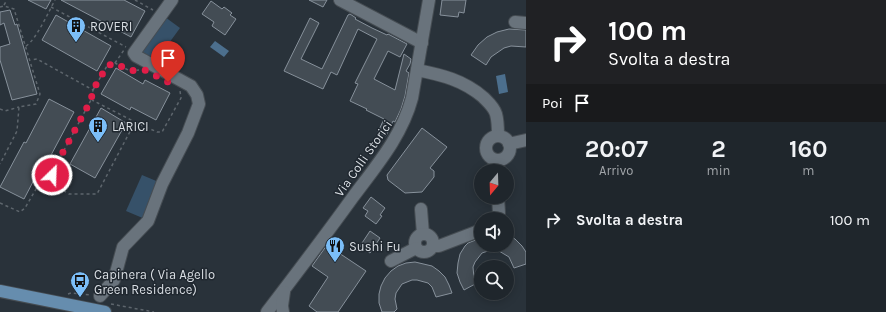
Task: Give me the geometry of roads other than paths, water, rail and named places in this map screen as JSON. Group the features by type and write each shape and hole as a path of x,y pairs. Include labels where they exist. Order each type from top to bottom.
{"main road":[{"path":"0,291 105,312"}],"street":[{"path":"100,296 114,280 123,247 148,221 162,184 188,133 197,110 199,99 191,86 136,56 134,53 172,0"},
{"path":"340,0 422,43"},
{"name":"Via Colli Storici","path":"267,312 285,290 397,135 408,112 429,0"},
{"path":"417,70 449,77 460,81 476,91 492,106 496,114 498,136"},
{"path":"495,164 486,149 490,138 498,136 505,138 510,148 507,155 500,159 497,164"},
{"path":"509,144 526,140"},
{"path":"421,209 423,234"},
{"path":"433,246 439,246 474,233"},
{"path":"423,234 431,238 433,246 430,251 427,252 421,252 416,248 415,242 420,235 423,234"},
{"path":"391,261 416,248"},
{"name":"Via Colli Storici","path":"283,312 282,306 285,290"}],"place":[{"name":"ROVERI","path":"76,43"},
{"name":"LARICI","path":"98,143"},
{"name":"Sushi Fu","path":"335,263"},
{"name":"Capinera ( Via Agello Green Residence)","path":"80,298"}]}
